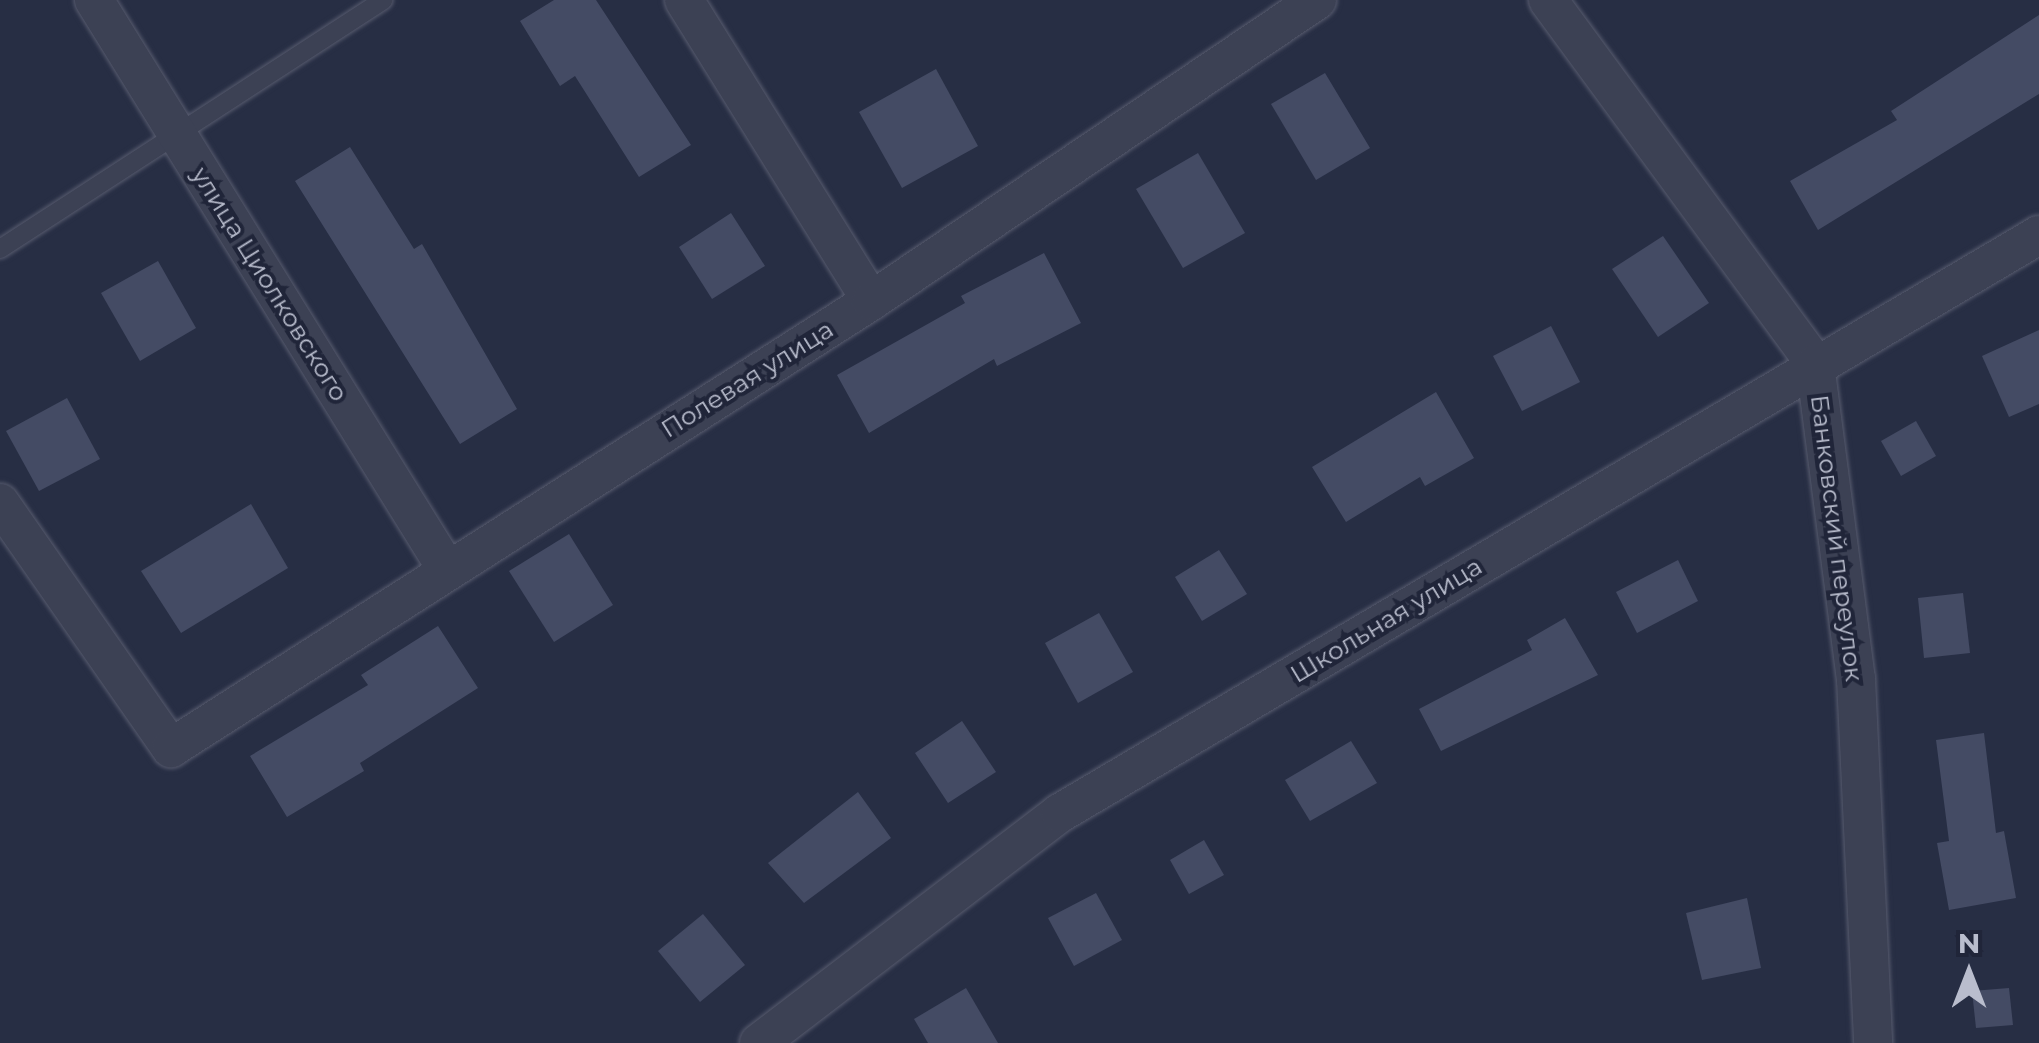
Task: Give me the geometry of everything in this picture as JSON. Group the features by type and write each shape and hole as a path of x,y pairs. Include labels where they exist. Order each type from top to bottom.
{"street":[{"name":"улица Циолковского","path":"94,0 446,568"},
{"path":"684,0 871,300"},
{"name":"Полевая улица","path":"0,502 171,748 446,568 871,300 1316,0"},
{"name":"Банковский переулок","path":"1548,0 1816,364 1856,679 1873,1043"},
{"name":"Школьная улица","path":"759,1043 1060,814 2039,234"}],"lane":[{"path":"0,249 180,136 383,0"}],"building":[{"path":"554,0 596,0 691,145 639,177 575,76 560,86 520,21"},
{"path":"2039,15 2039,94 1818,230 1790,181 1897,120 1891,111"},
{"path":"936,69 978,146 902,188 859,112"},
{"path":"1325,73 1370,148 1316,180 1271,104"},
{"path":"350,147 414,249 422,244 517,409 460,444 295,181"},
{"path":"1198,153 1245,233 1183,268 1136,189"},
{"path":"731,213 765,266 712,299 679,247"},
{"path":"1663,236 1709,303 1658,337 1612,269"},
{"path":"1044,253 1081,323 997,366 994,359 869,433 837,375 965,303 961,296"},
{"path":"158,261 196,328 140,361 101,293"},
{"path":"1551,326 1580,382 1522,411 1493,356"},
{"path":"2039,330 2039,404 2009,417 1982,356"},
{"path":"1436,392 1474,458 1425,486 1420,477 1346,522 1312,467"},
{"path":"67,398 100,459 39,491 6,431"},
{"path":"1916,421 1936,456 1901,476 1881,441"},
{"path":"251,504 288,568 181,633 141,571"},
{"path":"569,534 613,605 554,642 509,571"},
{"path":"1219,550 1247,594 1202,621 1175,577"},
{"path":"1678,560 1698,601 1637,633 1616,592"},
{"path":"1963,593 1970,653 1924,658 1918,598"},
{"path":"1099,613 1133,672 1078,703 1045,643"},
{"path":"1565,618 1598,675 1441,751 1419,709 1532,650 1527,640"},
{"path":"438,626 478,688 360,763 364,771 287,817 250,756 368,685 361,675"},
{"path":"962,721 996,772 948,803 915,753"},
{"path":"1984,733 1996,833 2004,831 2016,898 1949,910 1937,843 1949,841 1936,740"},
{"path":"1351,741 1377,783 1310,821 1285,780"},
{"path":"858,792 891,838 804,903 768,863"},
{"path":"1204,840 1224,875 1189,894 1170,860"},
{"path":"1096,893 1122,940 1074,966 1048,918"},
{"path":"1747,898 1761,968 1702,980 1686,913"},
{"path":"703,914 745,965 700,1002 658,951"},
{"path":"966,988 998,1043 928,1043 914,1019"},
{"path":"2009,988 2013,1025 1976,1028 1972,991"}]}
